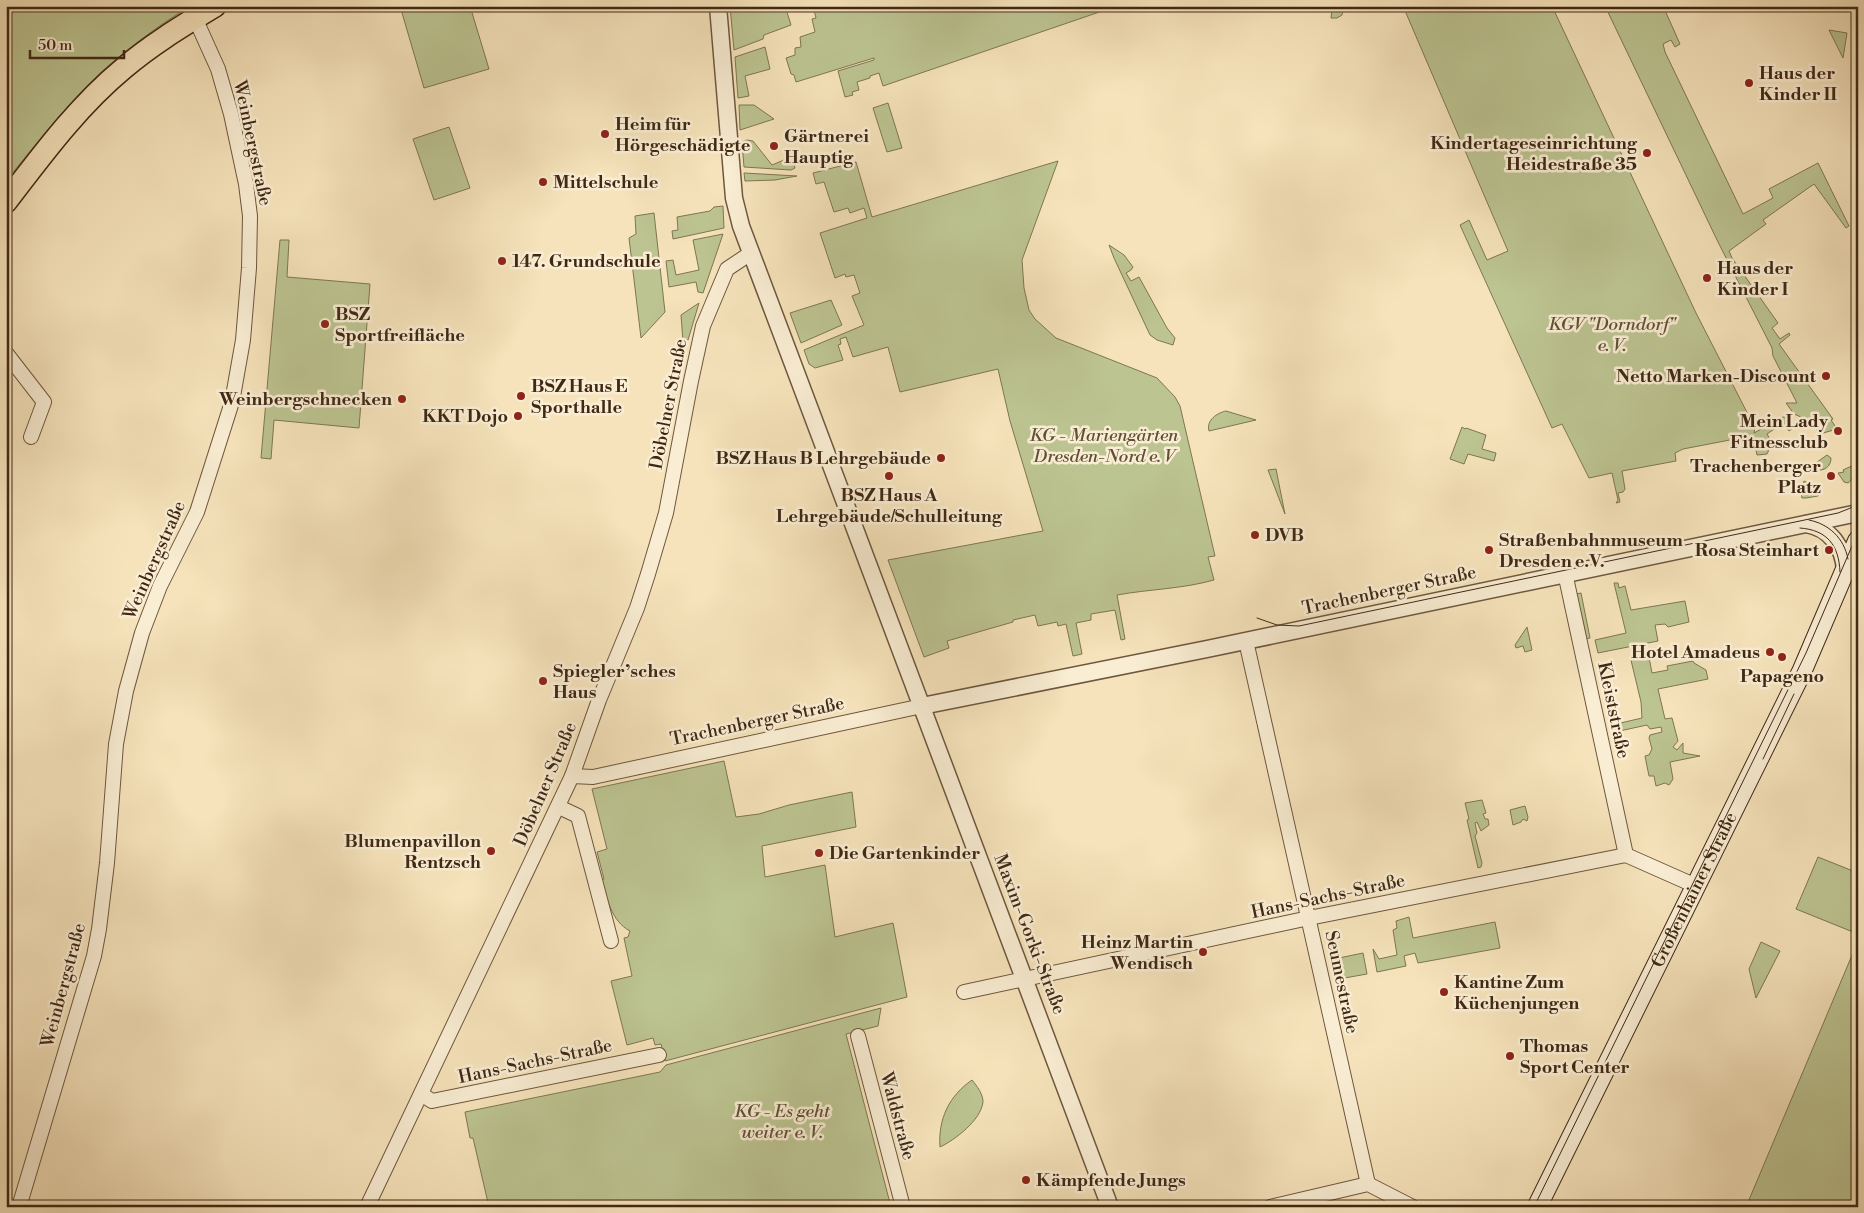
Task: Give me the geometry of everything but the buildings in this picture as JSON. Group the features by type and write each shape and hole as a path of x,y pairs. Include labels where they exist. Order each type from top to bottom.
{"main road":[{"path":"6,202 53,142 102,88 131,62 215,6"},
{"path":"1845,571 1858,540"},
{"name":"Großenhainer Straße","path":"1537,1207 1802,671 1845,571"}],"street":[{"name":"Maxim-Gorki-Straße","path":"718,6 734,198 741,226 1026,979 1110,1207"},
{"name":"Weinbergstraße","path":"20,1207 94,956 99,929 106,863 116,744 126,691 142,633 160,586 197,512 232,402 244,340 250,224 246,184 231,114 218,69 195,18"},
{"name":"Döbelner Straße","path":"367,1207 572,776 598,700 637,608 666,513 690,381 703,326 727,269 750,253"},
{"path":"6,353 44,402 30,437"},
{"path":"1804,524 1858,513"},
{"name":"Trachenberger Straße","path":"572,776 592,777 922,706 1246,641 1804,524"},
{"path":"1804,524 1821,528 1829,533 1839,548 1845,571"},
{"name":"Kleiststraße","path":"1565,573 1626,855"},
{"name":"Seumestraße","path":"1246,641 1368,1184"},
{"path":"558,807 578,816 611,941"},
{"path":"1626,855 1696,886"},
{"name":"Hans-Sachs-Straße","path":"964,992 1309,918 1626,855"},
{"name":"Waldstraße","path":"858,1036 903,1207"},
{"name":"Hans-Sachs-Straße","path":"421,1094 432,1101 659,1055"},
{"path":"1270,1207 1368,1184 1413,1207"}],"green space":[{"path":"6,6 190,6 139,41 92,81 59,117 6,181"},
{"path":"400,6 470,6 489,69 424,88"},
{"path":"730,6 785,6 791,25 764,35 763,39 734,50"},
{"path":"813,6 1117,6 883,86 879,73 870,76 870,78 857,82 859,90 852,92 853,95 845,97 838,71 874,60 874,58 796,82 794,75 791,74 786,58 795,55 795,48 801,47 800,37 815,32 812,19 816,18"},
{"path":"1296,6 1344,6 1342,15 1337,18 1331,18 1332,10"},
{"name":"KGV \"Dorndorf\" e. V.","path":"1403,6 1552,6 1696,313 1755,428 1754,433 1783,417 1786,417 1793,428 1789,431 1783,423 1767,434 1772,443 1767,454 1757,455 1753,435 1744,441 1735,439 1683,449 1675,453 1676,461 1622,471 1625,489 1623,492 1618,493 1620,502 1616,503 1618,500 1612,473 1589,478 1562,424 1552,428 1460,225 1469,220 1487,260 1508,251"},
{"path":"1605,6 1663,6 1680,44 1675,47 1671,40 1663,44 1665,52 1743,214 1773,198 1769,189 1818,163 1849,226 1846,228 1814,184 1763,220 1766,224 1729,251 1778,323 1772,328 1780,339 1789,333 1790,335 1779,344 1833,419 1831,420 1837,429 1820,434 1810,421 1794,414 1786,403 1797,403"},
{"path":"1829,30 1847,33 1843,58"},
{"path":"765,47 770,69 745,76 749,96 738,98 735,57"},
{"path":"888,103 902,148 887,152 873,108"},
{"path":"739,105 754,105 774,119 740,130"},
{"path":"449,127 470,188 434,200 413,139"},
{"path":"747,140 753,141 772,165 791,157 795,168 791,170 744,167 742,142"},
{"name":"KG - Mariengärten Dresden-Nord e. V","path":"1058,161 1022,260 1024,288 1029,310 1035,319 1056,338 1157,378 1175,397 1180,406 1215,556 1208,557 1214,580 1117,595 1125,639 1121,640 1115,610 1091,614 1091,620 1076,623 1082,654 1073,656 1066,624 1058,626 1057,622 1038,626 1035,615 947,641 949,648 924,657 888,560 1043,531 1010,421 998,369 900,392 888,347 853,357 846,337 840,339 841,344 838,345 843,360 815,368 809,364 804,350 864,325 852,296 860,293 854,275 846,277 845,274 835,278 820,233 867,218 864,208 850,213 848,208 834,212 824,182 816,184 813,173 856,162 872,217"},
{"path":"744,173 797,176 775,180 745,181"},
{"path":"723,206 724,228 673,239 672,231 678,230 677,217 710,211 714,207"},
{"path":"654,213 665,312 641,338 629,238 636,234 635,216"},
{"path":"723,234 703,293 698,292 696,282 669,287 666,261 673,260 676,275 699,270 693,240"},
{"name":"BSZ Sportfreifläche","path":"280,240 289,240 287,277 370,284 359,428 274,420 271,459 261,458"},
{"path":"1109,245 1124,255 1133,267 1126,273 1131,281 1139,277 1167,328 1175,338 1173,345 1157,340 1150,335"},
{"path":"831,300 842,325 801,343 790,313"},
{"path":"699,303 688,340 683,341 681,315"},
{"path":"1226,411 1256,420 1209,431 1208,427 1211,420 1219,413"},
{"path":"1462,427 1486,435 1482,449 1496,453 1494,461 1468,454 1464,464 1450,459"},
{"path":"1827,455 1831,458 1828,466 1822,470 1816,470 1813,465"},
{"path":"1856,464 1852,479 1848,483 1844,482 1838,473 1844,472 1843,470"},
{"path":"1276,469 1285,514 1268,470"},
{"path":"1804,481 1819,493 1818,496 1802,498 1801,491"},
{"path":"1614,583 1618,583 1619,588 1625,586 1631,610 1685,601 1689,622 1668,627 1665,624 1655,625 1658,641 1598,653 1595,640 1626,633"},
{"path":"1581,593 1590,638 1585,639 1576,594"},
{"path":"1527,627 1532,650 1525,652 1523,646 1516,648 1515,645"},
{"path":"1648,652 1652,673 1668,670 1667,666 1693,661 1706,670 1708,679 1658,689 1665,719 1672,718 1678,741 1673,747 1677,750 1683,743 1683,753 1700,756 1670,762 1673,779 1669,785 1665,783 1656,786 1654,776 1649,776 1645,756 1649,755 1652,749 1650,735 1662,732 1661,727 1650,729 1647,725 1615,732 1610,729 1612,725 1642,718 1641,702 1630,656"},
{"path":"724,761 736,817 759,814 789,805 852,792 856,827 762,846 765,877 825,865 835,937 893,923 907,997 665,1061 661,1044 655,1045 653,1038 627,1045 611,981 632,976 624,938 628,937 630,931 614,915 602,880 604,879 597,852 607,849 592,789"},
{"path":"1482,800 1486,813 1483,814 1485,819 1488,819 1489,825 1481,831 1477,822 1475,823 1477,833 1475,836 1482,863 1481,867 1478,868 1465,803"},
{"path":"1525,806 1528,817 1527,821 1523,819 1521,822 1513,825 1510,810"},
{"path":"1818,857 1858,873 1858,934 1796,909"},
{"path":"1409,917 1413,938 1495,922 1500,948 1418,963 1415,953 1404,956 1406,966 1377,972 1373,949 1379,959 1397,955 1393,930 1397,928 1396,921"},
{"path":"1858,941 1858,1207 1746,1207"},
{"path":"1761,942 1780,951 1756,998 1749,969"},
{"path":"1363,953 1367,974 1339,979 1334,959"},
{"name":"KG - Es geht weiter e. V.","path":"881,1008 878,1026 846,1034 891,1207 489,1207 473,1138 470,1138 465,1112 660,1072 666,1065"},
{"path":"972,1080 978,1087 983,1102 978,1116 953,1140 940,1147 941,1127 947,1109 957,1093"}],"tram line":[{"path":"1257,618 1277,625 1299,626 1838,513 1858,505"},
{"path":"1809,520 1823,525 1835,533 1843,545 1848,559"},
{"path":"1800,528 1818,532 1830,541 1837,554 1840,572"},
{"path":"1534,1207 1806,653 1858,532"},
{"path":"1763,759 1794,694"}],"place":[{"name":"Haus der Kinder II","path":"1749,83"},
{"name":"Heim für Hörgeschädigte","path":"605,134"},
{"name":"Gärtnerei Hauptig","path":"774,146"},
{"name":"Kindertageseinrichtung Heidestraße 35","path":"1647,153"},
{"name":"Mittelschule","path":"543,182"},
{"name":"147. Grundschule","path":"502,261"},
{"name":"Haus der Kinder I","path":"1707,278"},
{"name":"BSZ Sportfreifläche","path":"325,324"},
{"name":"Netto Marken-Discount","path":"1826,376"},
{"name":"BSZ Haus E Sporthalle","path":"521,396"},
{"name":"Weinbergschnecken","path":"402,399"},
{"name":"KKT Dojo","path":"518,416"},
{"name":"Mein Lady Fitnessclub","path":"1838,431"},
{"name":"BSZ Haus B Lehrgebäude","path":"941,458"},
{"name":"BSZ Haus A Lehrgebäude/Schulleitung","path":"889,476"},
{"name":"Trachenberger Platz","path":"1831,476"},
{"name":"DVB","path":"1255,535"},
{"name":"Straßenbahnmuseum Dresden e.V.","path":"1489,550"},
{"name":"Rosa Steinhart","path":"1829,550"},
{"name":"Hotel Amadeus","path":"1770,652"},
{"name":"Papageno","path":"1782,657"},
{"name":"Spiegler’sches Haus","path":"543,681"},
{"name":"Blumenpavillon Rentzsch","path":"491,851"},
{"name":"Die Gartenkinder","path":"819,853"},
{"name":"Heinz Martin Wendisch","path":"1203,952"},
{"name":"Kantine Zum Küchenjungen","path":"1444,992"},
{"name":"Thomas Sport Center","path":"1510,1056"},
{"name":"Kämpfende Jungs","path":"1026,1180"}]}
